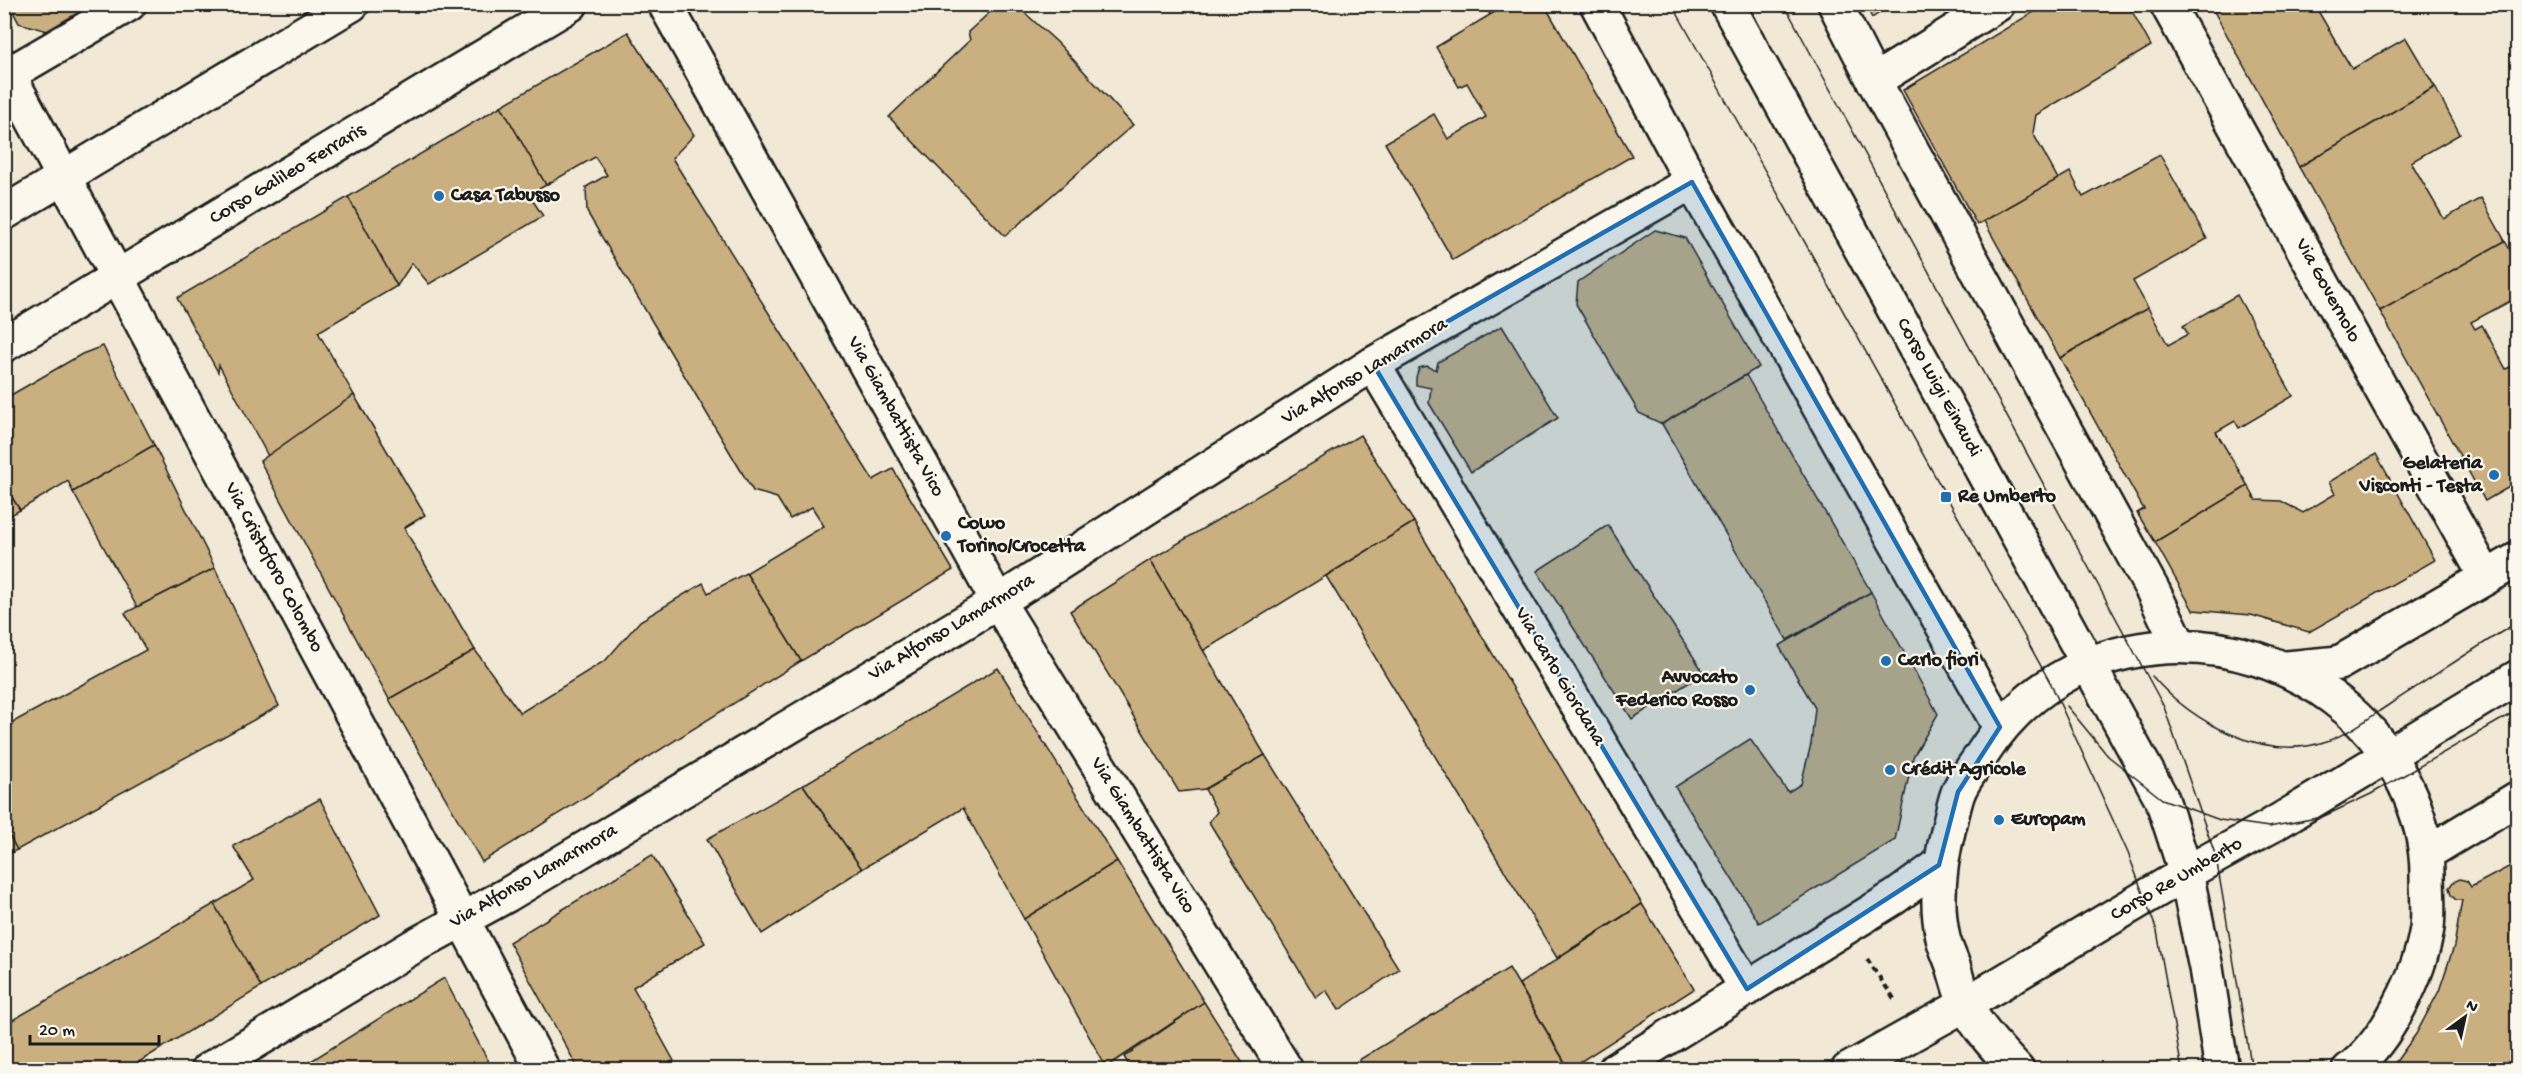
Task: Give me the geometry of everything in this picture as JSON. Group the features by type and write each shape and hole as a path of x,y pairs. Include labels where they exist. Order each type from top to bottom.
{"street":[{"path":"6,73 129,4"},
{"path":"4,213 352,4"},
{"name":"Corso Galileo Ferraris","path":"4,345 572,4"},
{"name":"Via Giambattista Vico","path":"665,4 998,602 1286,1070"},
{"path":"1597,4 1692,182 2000,727"},
{"name":"Corso Luigi Einaudi","path":"1727,4 2162,799 2186,873 2206,968 2222,1070"},
{"path":"1835,4 1874,81 2153,591 2179,645"},
{"path":"1874,81 1998,4"},
{"name":"Via Governolo","path":"2167,4 2486,577"},
{"name":"Via Cristoforo Colombo","path":"6,73 543,1070"},
{"name":"Via Alfonso Lamarmora","path":"208,1070 462,919 507,895 998,602 1373,364 1692,182"},
{"name":"Via Carlo Giordana","path":"1373,364 1747,989"},
{"path":"2287,668 2340,663 2517,559"},
{"path":"2017,1070 1986,1035 1966,1004 1943,938 1939,865 1958,792 2000,727 2051,684 2090,664 2133,651 2179,645 2234,651 2287,668 2327,692 2362,723 2388,755 2413,802 2427,853 2427,928 2405,999 2362,1060 2349,1070"},
{"name":"Corso Re Umberto","path":"1848,1070 1966,1004 2186,873 2270,827 2517,677"},
{"path":"2427,853 2517,798"},
{"path":"1615,1070 1895,897 1939,865"}],"highlighted area":[{"path":"1692,182 2000,727 1958,792 1939,865 1747,989 1373,364"}],"building":[{"path":"9,4 98,4 51,32 19,23"},
{"path":"999,4 1015,4 1058,43 1133,125 1005,236 889,117 970,40 968,32"},
{"path":"1485,4 1508,4 1490,15"},
{"path":"1508,4 1544,4 1632,156 1453,260 1385,143 1434,114 1448,139 1486,117 1467,83 1459,87 1436,47"},
{"path":"1865,4 1893,4 1872,18"},
{"path":"2047,4 2128,4 2151,46 2036,115 2033,133 2058,179 1977,225 1903,90"},
{"path":"2210,4 2314,4 2352,69 2406,38 2435,87 2299,167"},
{"path":"628,32 694,135 672,158 873,480 893,469 953,570 801,661 746,573 824,526 812,507 790,519 777,498 753,491 587,212 586,187 607,175 595,157 546,185 501,106"},
{"path":"2435,87 2460,134 2411,162 2444,219 2481,198 2505,241 2380,311 2299,167"},
{"name":"Casa Tabusso","path":"501,106 546,185 529,195 543,216 429,284 412,263 397,286 348,197"},
{"path":"2160,155 2207,239 2133,281 2148,308 2060,358 1984,221 2070,172 2083,197"},
{"path":"348,197 397,286 318,332 354,395 268,456 219,365 218,372 177,298"},
{"path":"1655,230 1685,238 1759,367 1662,424 1639,413 1576,304 1578,282"},
{"path":"2505,241 2518,264 2518,297 2471,322 2475,329 2482,325 2506,369 2518,363 2518,482 2485,501 2380,311"},
{"path":"2237,295 2293,396 2239,428 2235,421 2216,432 2248,486 2155,542 2137,513 2144,509 2060,358 2148,308 2168,345 2188,334 2183,326"},
{"path":"1502,326 1558,418 1471,472 1429,403 1431,388 1416,385 1416,377 1419,368 1427,366 1436,370 1438,362"},
{"path":"103,346 154,445 73,492 68,481 20,510 4,485 4,399 82,354"},
{"path":"1746,375 1871,592 1787,640 1662,424"},
{"path":"354,395 425,515 404,528 475,650 389,699 260,461"},
{"path":"1360,435 1414,522 1203,651 1150,560"},
{"path":"154,445 215,568 137,607 73,492"},
{"path":"2376,454 2435,560 2309,632 2251,615 2193,610 2155,542 2248,486 2256,500 2281,501 2303,513 2335,494 2329,482"},
{"path":"4,485 20,510 4,519"},
{"path":"1414,522 1642,904 1557,958 1326,576"},
{"path":"1608,525 1704,673 1632,719 1537,571"},
{"path":"1150,560 1265,755 1205,789 1179,792 1070,611"},
{"path":"215,568 279,706 17,850 4,826 4,727 146,650 125,613"},
{"path":"746,573 801,661 482,862 389,699 475,650 520,713 606,660 640,621 703,583 708,593"},
{"path":"1871,592 1938,714 1913,757 1895,840 1759,923 1675,787 1750,739 1788,792 1801,784 1811,744 1815,708 1779,646"},
{"path":"998,668 1117,861 1024,919 963,808 862,869 803,785"},
{"path":"1265,755 1399,969 1339,1010 1326,990 1316,998 1209,822 1217,812 1205,789"},
{"path":"803,785 862,869 762,934 707,839"},
{"path":"320,799 380,915 261,987 214,904 254,880 233,846"},
{"path":"4,826 17,850 4,856"},
{"path":"652,855 705,943 633,987 674,1061 659,1070 579,1070 509,942"},
{"path":"1117,861 1204,1002 1106,1067 1024,919"},
{"path":"2518,862 2518,1054 2507,1070 2390,1070 2416,1034 2439,991 2454,946 2462,900 2456,900 2449,888 2453,882 2460,879 2467,881 2471,887"},
{"path":"214,904 261,987 126,1070 4,1070 4,1025"},
{"path":"1642,904 1694,989 1569,1069 1519,984"},
{"path":"1509,968 1564,1061 1551,1070 1365,1070 1359,1060"},
{"path":"444,978 493,1070 309,1070 306,1064"},
{"path":"1204,1002 1247,1070 1132,1070 1124,1057"}],"tram line":[{"path":"1672,4 2051,684 2128,853 2157,931 2182,1070"},
{"path":"1784,4 2164,707 2216,857 2252,1070"},
{"path":"2152,676 2187,709 2231,734 2279,747 2303,746 2327,741 2352,729 2518,622"},
{"path":"2067,706 2108,756 2162,799 2220,820 2269,827 2322,817 2371,794 2518,710"}],"place":[{"name":"Casa Tabusso","path":"439,196"},
{"name":"Gelateria Visconti - Testa","path":"2494,475"},
{"name":"Re Umberto","path":"1946,497"},
{"name":"Cowo Torino/Crocetta","path":"946,536"},
{"name":"Carlo fiori","path":"1886,661"},
{"name":"Avvocato Federico Rosso","path":"1750,690"},
{"name":"Crédit Agricole","path":"1890,770"},
{"name":"Europam","path":"1999,820"}]}
